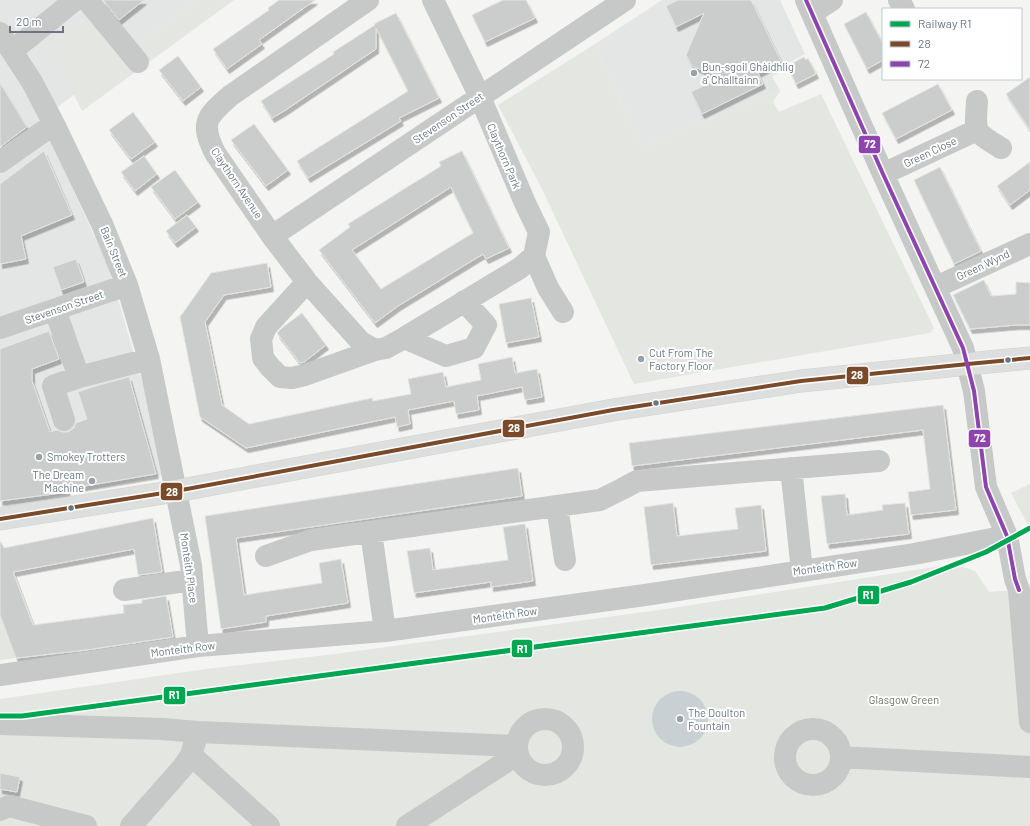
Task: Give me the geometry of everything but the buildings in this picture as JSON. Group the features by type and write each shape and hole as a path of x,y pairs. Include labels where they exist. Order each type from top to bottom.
{"main road":[{"path":"0,519 42,511 176,491 613,410 801,381 1030,358"}],"street":[{"path":"6,42 75,0"},
{"path":"87,0 138,62"},
{"name":"Claythorn Avenue","path":"368,0 230,96 209,116 207,125 208,138 215,153 272,236 307,282 361,342 375,350"},
{"name":"Claythorn Park","path":"433,0 480,97 525,203 539,232 534,256"},
{"name":"Stevenson Street","path":"272,236 625,0"},
{"path":"832,0 809,7 883,174 936,287 963,348 968,364 974,391 986,487 1007,536 1015,579 1019,590 1030,722"},
{"name":"Bain Street","path":"6,42 32,82 54,124 102,224 127,285 149,360 176,491"},
{"path":"977,101 977,130 983,137 1001,148"},
{"path":"0,162 54,124"},
{"name":"Green Close","path":"883,174 977,130"},
{"name":"Green Wynd","path":"936,287 1030,244"},
{"path":"307,282 266,327 261,339 263,358 270,368 280,376 292,378 305,375 375,350 386,348 520,268 534,256 548,288 563,312"},
{"name":"Stevenson Street","path":"0,328 127,285"},
{"path":"404,338 446,356 474,348 486,325 464,301"},
{"path":"55,310 79,377"},
{"path":"64,420 53,386 79,377 149,360"},
{"path":"266,556 311,540 600,500 637,480 880,461"},
{"path":"791,468 802,571"},
{"name":"Monteith Place","path":"176,491 191,565 198,646"},
{"path":"557,506 565,560"},
{"path":"371,532 385,631"},
{"name":"Monteith Row","path":"0,675 198,646 385,631 645,595 914,554 1007,536"},
{"path":"124,590 192,580"},
{"path":"0,724 162,729 518,750 407,826"},
{"path":"131,826 183,767 191,755 198,732"},
{"path":"191,755 269,826"},
{"path":"841,757 1030,767"},
{"path":"0,810 9,806 86,826"}],"shaded area":[{"path":"0,0 198,0 41,120 109,268 150,409 163,475 5,507 0,493"},
{"name":"Bun-sgoil Ghàidhlig a' Challtainn","path":"662,0 780,0 805,54 785,65 787,69 772,76 780,91 641,148 595,44"},
{"name":"The Doulton Fountain","path":"674,691 686,691 696,695 704,703 708,713 708,725 704,735 696,743 686,747 674,747 664,743 656,735 652,725 652,713 656,703 664,695"}],"green space":[{"path":"198,0 234,0 82,111 47,51 89,17 122,58"},
{"path":"595,44 641,148 780,91 773,102 779,112 821,94 934,328 930,333 634,384 541,187 498,105"},
{"path":"1030,484 1030,529 1011,493"},
{"name":"Glasgow Green","path":"954,564 975,571 989,592 1019,590 1030,587 1030,826 0,826 0,699 206,669 335,654 659,610"},
{"path":"0,615 16,658 0,660"}],"rail line":[{"name":"R1","path":"0,716 22,716 825,608 911,582 986,552 1030,528"}],"transit line":[{"name":"72","path":"806,0 883,174 963,348 974,391 986,487 1007,536 1015,579 1019,590"},
{"name":"28","path":"0,519 176,491 613,410 801,381 1030,358"}],"place":[{"name":"Bun-sgoil Ghàidhlig a' Challtainn","path":"694,73"},
{"name":"Cut From The Factory Floor","path":"641,359"},
{"name":"Smokey Trotters","path":"39,457"},
{"name":"The Dream Machine","path":"92,481"},
{"name":"The Doulton Fountain","path":"680,719"}]}
